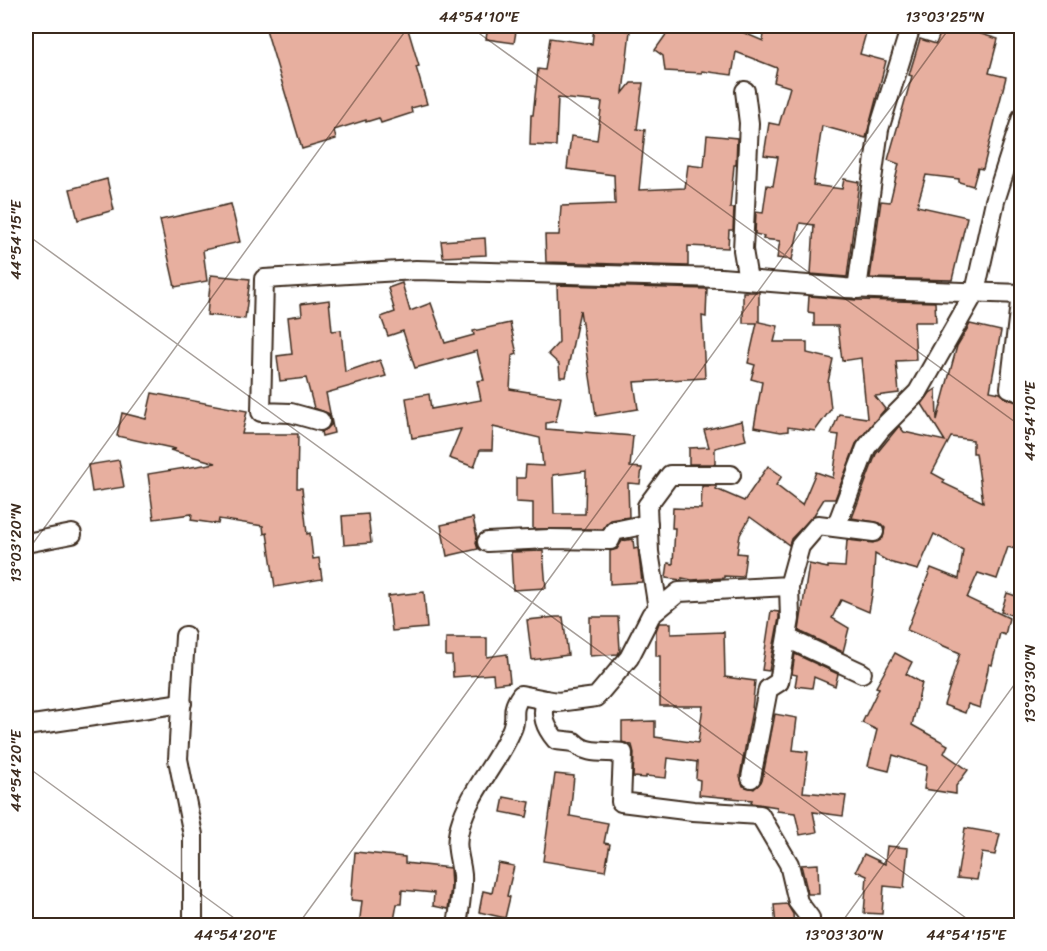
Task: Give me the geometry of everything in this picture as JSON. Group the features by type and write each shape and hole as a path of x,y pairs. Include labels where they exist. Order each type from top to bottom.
{"street":[{"path":"857,289 879,129 911,26"},
{"path":"746,91 749,123 743,250 748,280"},
{"path":"836,527 866,448 881,429 918,392 975,292 995,201 1022,117"},
{"path":"320,421 291,413 261,412 264,279 416,270 748,280 857,289 1021,294 1010,388 1022,393"},
{"path":"658,609 649,552 647,506 670,475 731,475"},
{"path":"487,542 550,539 610,540 614,531 648,524"},
{"path":"750,778 768,689 779,682 790,619 789,586 800,546 818,525 874,532"},
{"path":"26,543 72,534"},
{"path":"457,926 462,876 456,849 460,825 472,795 490,769 513,727 514,705 521,695 558,702 596,697 629,658 651,615 679,592 789,586"},
{"path":"185,636 178,759 193,835 193,926"},
{"path":"787,638 862,673"},
{"path":"546,700 542,712 547,729 556,740 574,742 579,747 602,752 623,753 621,802 693,811 760,814 789,864 798,902 810,918 810,926"},
{"path":"26,726 182,703"}],"building":[{"path":"265,26 407,26 427,104 411,108 412,113 381,123 379,118 334,130 336,139 302,149"},
{"path":"488,26 517,26 514,43 486,39"},
{"path":"672,26 736,26 735,29 763,41 765,27 803,32 805,26 868,26 860,54 886,61 866,138 822,126 813,185 842,189 844,179 859,182 847,277 811,274 814,225 800,223 792,260 777,258 780,241 763,239 764,236 755,234 756,212 763,213 767,185 773,186 778,157 764,155 769,123 779,125 790,87 774,82 777,68 736,52 732,75 702,71 702,73 665,71 663,56 655,50"},
{"path":"943,26 954,26 998,39 989,73 1006,77 983,169 978,168 973,186 959,182 959,179 926,175 917,206 967,217 952,280 870,278 881,201 890,202 899,164 888,160 912,76 909,75 920,39 936,44"},
{"path":"594,27 630,31 623,93 631,83 643,83 637,129 645,130 639,190 685,188 688,165 704,167 707,135 737,138 730,208 734,208 733,230 729,230 728,248 688,246 688,266 546,262 545,235 559,235 561,206 615,204 614,175 567,169 571,136 597,140 602,102 558,98 556,146 530,145 531,115 533,115 538,69 545,70 550,38 592,44"},
{"path":"107,179 114,210 78,220 70,189"},
{"path":"231,204 240,242 203,250 207,281 175,287 160,220"},
{"path":"485,238 486,255 443,257 441,241"},
{"path":"211,275 250,279 245,319 207,315"},
{"path":"402,283 410,311 431,303 445,343 474,335 473,331 510,323 517,354 512,356 510,389 561,397 556,421 546,423 546,429 633,436 630,467 642,468 640,484 628,483 629,517 611,520 603,529 533,529 533,503 516,502 516,478 525,478 526,465 543,466 540,438 493,427 492,450 480,450 474,467 449,458 461,429 412,438 406,398 429,394 431,409 481,400 477,381 484,380 477,351 415,368 403,331 388,336 381,317 395,312 388,288","holes":["586,471 585,514 554,514 553,475"]},
{"path":"557,285 707,289 706,317 702,316 705,378 634,382 638,409 596,416 580,310 566,377 560,377 559,364 548,354 559,342"},
{"path":"743,292 759,292 759,322 778,326 774,342 807,342 807,353 833,359 828,382 831,409 815,431 788,427 788,431 781,432 754,427 762,382 751,379 755,365 748,363 757,323 743,323"},
{"path":"809,296 935,302 936,322 914,322 916,360 896,361 899,393 875,396 885,409 856,444 835,499 824,499 814,515 791,539 789,545 750,517 740,535 737,553 746,554 743,577 724,576 724,578 692,580 666,578 668,563 673,564 675,528 672,528 673,508 701,509 702,486 716,486 716,489 744,501 768,466 782,476 776,485 802,505 816,472 833,478 839,435 831,434 839,414 867,418 861,358 842,361 838,326 814,326 814,313 808,312"},
{"path":"329,300 332,331 341,330 345,372 380,360 386,376 326,393 331,418 328,413 314,408 306,378 280,381 277,356 292,354 288,317 302,315 301,304"},
{"path":"970,324 1001,331 990,391 1000,393 1022,404 1022,540 1019,550 1008,547 997,579 978,573 967,598 1009,618 1005,635 1000,633 992,665 989,664 980,708 968,704 965,713 944,705 960,653 907,630 931,568 959,579 963,550 934,534 918,570 889,562 875,554 869,612 841,600 832,618 849,628 843,652 799,631 809,564 828,568 828,566 845,567 847,540 873,543 883,538 885,528 880,523 852,518 876,454 899,426 904,432 945,441 922,404 936,389 937,420 957,346","holes":["951,437 973,440 973,453 976,453 983,502 943,483 945,480 932,473"]},
{"path":"152,393 247,411 242,434 298,434 297,488 302,488 307,534 310,533 313,559 319,558 322,579 275,587 267,533 264,534 263,526 219,519 218,524 191,520 192,514 154,519 148,474 216,463 170,450 176,449 117,436 122,413 146,419"},
{"path":"331,418 334,433 322,436 321,432 331,425"},
{"path":"742,421 746,440 715,448 715,464 689,464 689,448 709,447 704,430"},
{"path":"119,460 124,487 92,492 88,465"},
{"path":"368,514 371,543 344,545 342,516"},
{"path":"473,518 478,549 447,556 441,525"},
{"path":"633,539 634,549 638,548 642,582 610,584 610,551 617,549 622,541"},
{"path":"543,551 546,588 513,590 511,552"},
{"path":"424,592 427,628 392,631 388,596"},
{"path":"1007,593 1022,598 1022,618 1001,612"},
{"path":"771,611 779,612 779,618 769,671 762,670"},
{"path":"563,617 568,655 532,660 527,620"},
{"path":"590,617 618,617 620,650 618,654 590,656"},
{"path":"659,623 671,623 671,634 724,632 725,677 755,681 740,776 743,786 754,789 762,781 775,714 797,718 793,750 808,752 803,792 846,796 843,816 813,812 817,832 800,835 795,813 777,811 777,807 751,803 752,800 699,795 700,780 696,779 697,762 668,758 666,778 633,777 634,753 632,745 622,742 622,722 655,721 655,737 698,743 703,706 660,706 660,656 656,656 656,631"},
{"path":"446,638 487,638 487,657 507,654 510,682 494,684 493,674 453,677 452,656 446,656"},
{"path":"895,653 912,662 906,674 922,683 912,725 948,745 944,753 968,770 956,786 956,794 924,789 927,766 893,755 889,771 868,766 877,730 862,723 879,688 876,687"},
{"path":"795,654 838,674 835,686 814,677 812,688 795,686 797,675 792,674"},
{"path":"555,774 574,776 570,816 608,823 604,843 610,844 605,871 543,861"},
{"path":"504,797 530,802 527,817 501,812"},
{"path":"965,828 1000,834 995,855 982,853 977,880 957,878"},
{"path":"887,846 908,848 904,888 884,886 882,914 864,913 867,876 856,871 864,854 885,864"},
{"path":"355,852 405,857 405,863 450,868 451,887 448,909 433,906 434,893 402,890 401,904 397,904 393,926 359,926 362,901 351,900"},
{"path":"498,863 514,866 505,918 479,912 483,891 492,893"},
{"path":"818,864 819,894 808,894 801,865"},
{"path":"787,904 793,914 794,926 776,926 774,905"}]}
